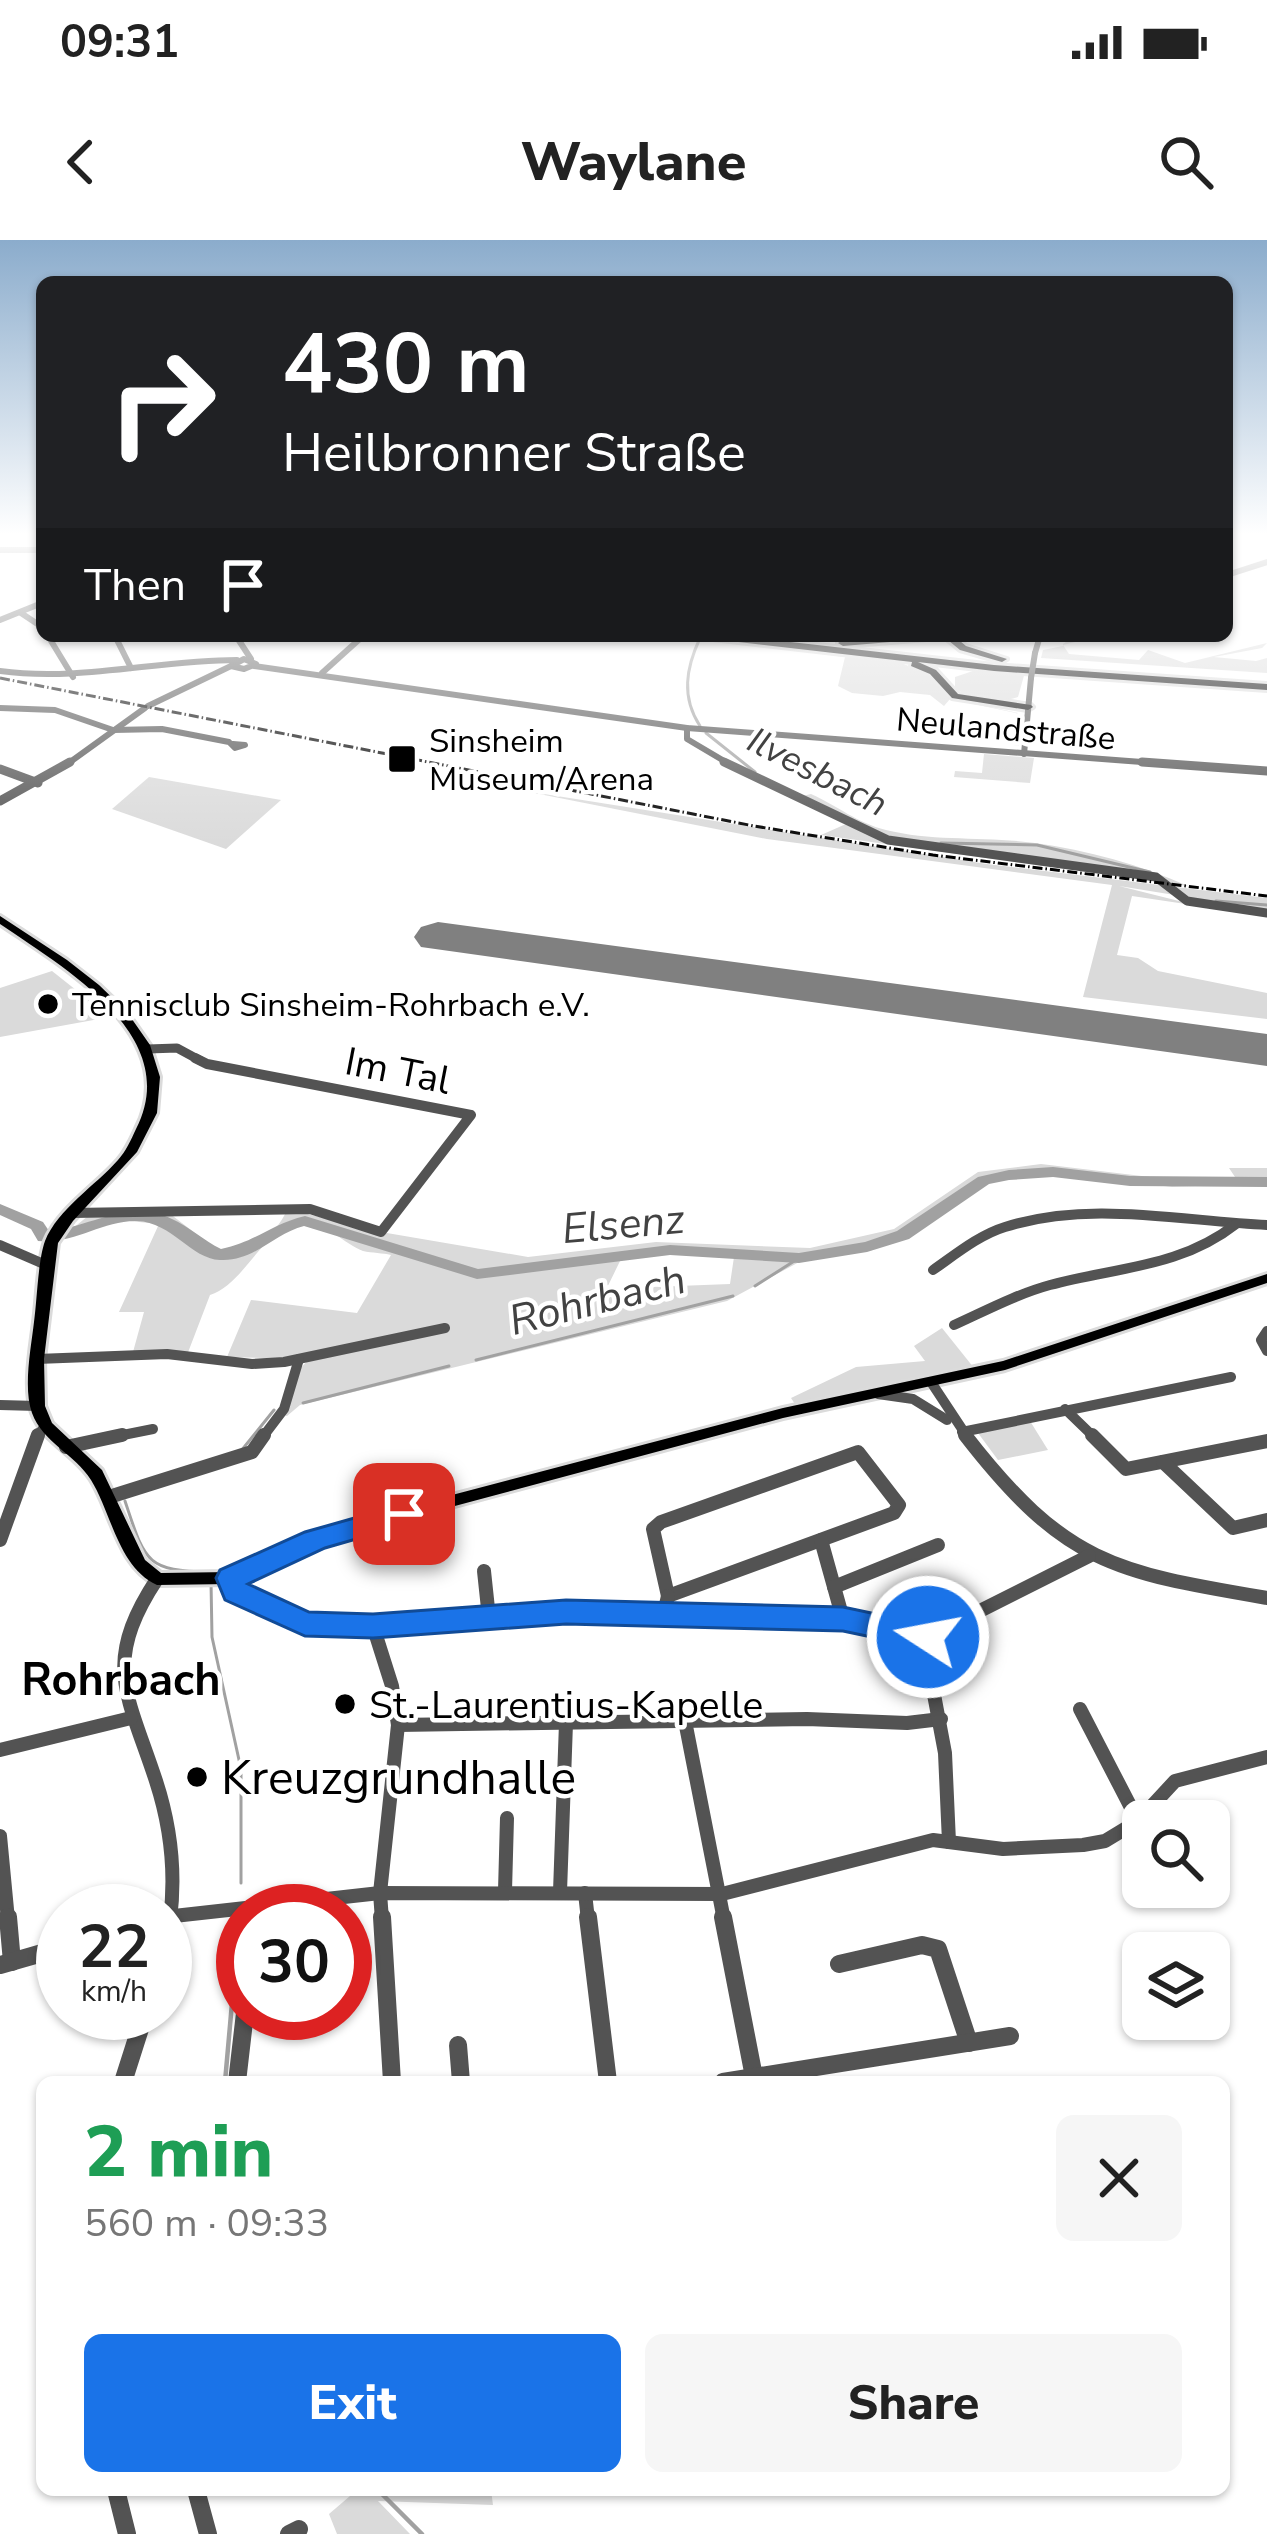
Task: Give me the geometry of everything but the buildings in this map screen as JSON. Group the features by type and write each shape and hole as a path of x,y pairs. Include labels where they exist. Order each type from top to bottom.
{"highway":[{"path":"762,642 878,656 1267,682"},
{"path":"801,642 1024,666 1267,682"},
{"path":"834,642 998,663"},
{"path":"842,643 854,642"},
{"path":"956,642 998,663"},
{"path":"878,656 926,669 955,696 1028,706"},
{"path":"998,663 960,673 951,679 952,688 974,699 1028,706"}],"main road":[{"path":"0,919 120,1010 148,1049 154,1070 153,1107 133,1149 60,1227 47,1258 37,1406 45,1426 96,1474 139,1564 158,1579 217,1579 340,1531 703,1435 1076,1345 1267,1278"}],"street":[{"path":"52,642 74,676"},
{"path":"118,642 131,668"},
{"path":"238,642 243,662"},
{"path":"322,674 357,642"},
{"path":"1024,754 1038,642"},
{"path":"0,671 32,678 180,659 243,662"},
{"path":"0,801 38,783 147,707 243,662"},
{"name":"Neulandstraße","path":"243,662 687,728 1267,771"},
{"path":"12,708 27,698"},
{"path":"0,711 69,713 113,730 162,729 233,744"},
{"path":"687,728 689,742 707,754 888,841 1156,878 1187,901 1267,913"},
{"path":"1028,733 1032,747 1060,757"},
{"path":"0,769 38,783"},
{"name":"Im Tal","path":"73,1213 310,1209 381,1232 471,1115 219,1067 177,1048 148,1049"},
{"path":"933,1270 980,1238 1027,1221 1096,1217 1267,1225"},
{"path":"954,1325 1053,1284 1156,1265 1194,1252 1236,1224"},
{"path":"0,1245 47,1258"},
{"path":"37,1359 166,1354 252,1364 299,1359 445,1328"},
{"path":"1267,1331 1262,1340 1267,1351"},
{"path":"109,1497 252,1453 284,1409 299,1359"},
{"path":"962,1432 1231,1377"},
{"path":"925,1383 929,1406"},
{"path":"925,1383 962,1432 1052,1528 1089,1556 1146,1576 1267,1598"},
{"path":"872,1394 929,1406 962,1432"},
{"path":"0,1405 37,1406"},
{"path":"1065,1409 1126,1469 1267,1441"},
{"path":"0,1540 35,1440 45,1426"},
{"path":"66,1447 153,1429"},
{"path":"663,1618 668,1595 653,1528 661,1522 858,1452 899,1505 894,1513 668,1595"},
{"path":"1162,1462 1233,1528 1267,1520"},
{"path":"821,1540 843,1619"},
{"path":"834,1587 938,1545"},
{"path":"217,1579 245,1598 305,1624 373,1626 566,1612 843,1619 928,1637 1089,1556"},
{"path":"484,1570 489,1618"},
{"path":"158,1579 128,1630 121,1667 131,1718 170,1828 169,1884"},
{"path":"373,1626 392,1686 398,1725 380,1893 392,2076"},
{"path":"928,1637 926,1652 941,1719 949,1842"},
{"path":"1080,1709 1127,1800"},
{"path":"0,1750 131,1718"},
{"path":"398,1725 807,1719 907,1723 941,1719"},
{"path":"685,1721 754,2076"},
{"path":"560,1892 566,1723"},
{"path":"1157,1800 1175,1781 1267,1757"},
{"path":"505,1891 507,1818"},
{"path":"372,1894 722,1894 933,1840 1004,1850 1083,1845 1105,1841 1122,1831"},
{"path":"0,1836 6,1964 36,1955"},
{"path":"585,1893 607,2076"},
{"path":"839,1964 922,1945 938,1949 969,2043"},
{"path":"778,2076 1010,2036"},
{"path":"125,2076 136,2040"},
{"path":"238,2076 242,2040"},
{"path":"458,2045 461,2076"},
{"path":"118,2496 127,2534"},
{"path":"198,2496 208,2534"}],"shaded area":[{"path":"729,642 897,661 936,678 944,691 959,700 1018,713 1019,746 1014,745 1016,713 950,699 944,706 930,695 852,693 838,686 845,657"},
{"path":"1267,643 1214,657 1267,658 1267,673 1041,658 1043,650 1063,645 1069,654 1139,660 1148,650 1185,663"},
{"path":"976,670 1025,672 1018,697 985,700 955,688 955,677"},
{"path":"984,754 1034,758 1030,783 954,777 955,771 982,773"},
{"path":"149,777 281,800 226,849 112,809"},
{"path":"519,790 987,864 1267,898 1267,910 1119,886 1199,906 1132,896 1117,955 1138,958 1158,971 1267,993 1267,1019 1083,997 1112,885 767,839"},
{"path":"811,794 886,830 1055,846 1133,865 1188,886 821,835 846,824 794,798"},
{"name":"Tennisclub Sinsheim-Rohrbach e.V.","path":"52,971 110,1017 0,1037 0,988"},
{"path":"1041,1164 1167,1179 1237,1180 1229,1168 1267,1168 1267,1183 1172,1187 1053,1172 985,1181 919,1229 801,1261 727,1301 300,1405 287,1416 283,1415 298,1371 309,1359 227,1357 251,1300 357,1313 391,1255 363,1251 312,1223 290,1225 223,1289 210,1295 187,1355 133,1352 144,1312 119,1312 159,1224 119,1220 72,1229 88,1216 165,1210 221,1253 261,1240 277,1227 287,1209 381,1232 528,1257 656,1242 810,1248 894,1229 978,1172","holes":["665,1254 734,1257 730,1284 652,1287 602,1298 621,1259"]},
{"path":"942,1328 974,1368 795,1404 791,1398 856,1367 925,1361 914,1346"},
{"path":"1030,1421 1048,1450 998,1460 978,1433"},
{"path":"350,2496 492,2496 493,2505 378,2501 410,2534 337,2534 329,2514"}],"waterway":[{"name":"Ilvesbach","path":"698,642 688,682 690,704 700,726"},
{"name":"Ilvesbach","path":"706,733 755,772"},
{"name":"Ilvesbach","path":"941,843 1037,845 1150,872"},
{"name":"Ilvesbach","path":"1216,901 1267,905"},
{"name":"Elsenz","path":"0,1209 37,1226 44,1237 124,1217 154,1218 220,1255 253,1248 284,1226 305,1221 477,1274 670,1250 799,1258 867,1247 903,1235 984,1180 1009,1175 1053,1172 1130,1181 1267,1182"},
{"name":"Rohrbach","path":"755,1286 799,1258"},
{"name":"Rohrbach","path":"476,1360 733,1296"},
{"name":"Rohrbach","path":"303,1403 449,1366"},
{"name":"Rohrbach","path":"241,1451 274,1410"},
{"name":"Rohrbach","path":"125,1501 151,1559 172,1569 210,1572"},
{"name":"Rohrbach","path":"211,1582 212,1637 241,1769 241,1883"},
{"name":"Rohrbach","path":"226,2076 229,2040"},
{"name":"Rohrbach","path":"384,2496 422,2534"}],"runway":[{"path":"438,937 1267,1050"}],"railway":[{"path":"0,678 754,826 933,855 1267,896"}],"place":[{"name":"Sinsheim Museum/Arena","path":"402,759"},
{"name":"Tennisclub Sinsheim-Rohrbach e.V.","path":"48,1004"},
{"name":"St.-Laurentius-Kapelle","path":"345,1704"},
{"name":"Kreuzgrundhalle","path":"197,1777"}],"district":[{"name":"Rohrbach","path":"121,1679"}],"route":[{"path":"404,1514 316,1540 231,1578 236,1592 305,1624 345,1627 566,1612 843,1619 928,1637"}]}
